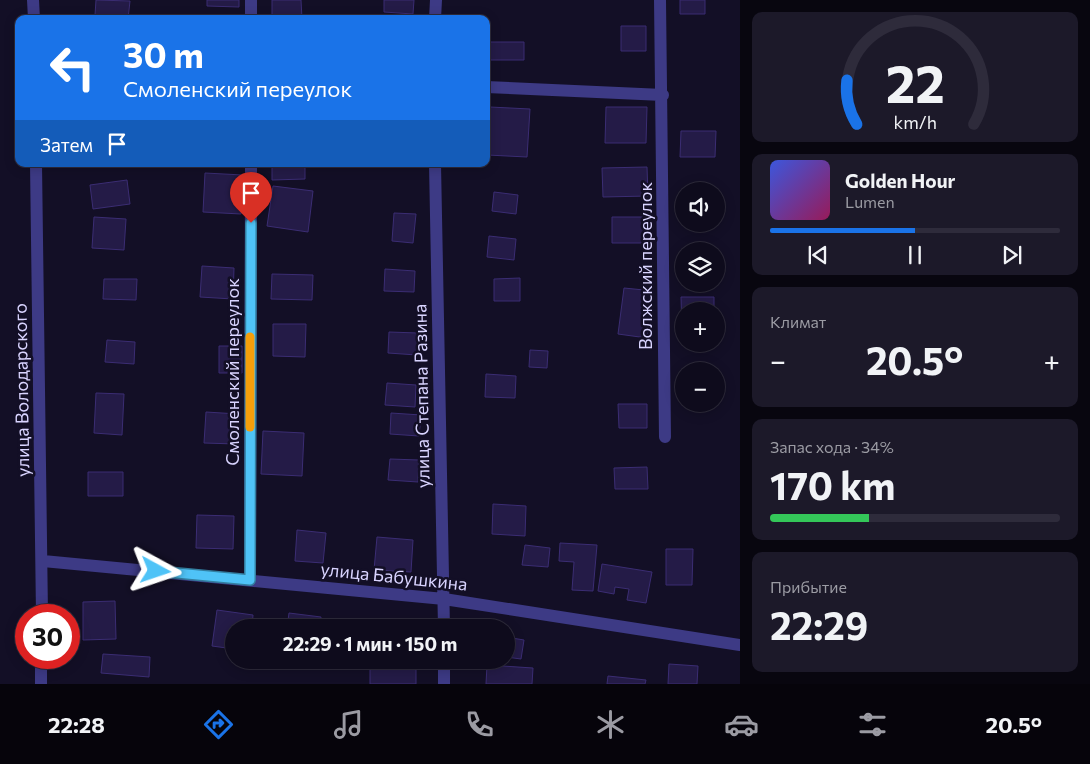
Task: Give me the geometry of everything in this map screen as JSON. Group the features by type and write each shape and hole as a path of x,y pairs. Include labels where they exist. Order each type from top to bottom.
{"street":[{"path":"34,0 34,15"},
{"path":"251,0 251,15"},
{"path":"435,15 436,0"},
{"name":"Волжский переулок","path":"660,0 663,95 665,437"},
{"path":"490,87 663,95"},
{"name":"улица Володарского","path":"36,167 42,604"},
{"name":"Смоленский переулок","path":"250,580 251,167"},
{"name":"улица Степана Разина","path":"435,167 444,619"},
{"name":"улица Бабушкина","path":"43,561 444,599 740,645"},
{"path":"41,684 42,669"},
{"path":"444,669 444,684"}],"building":[{"path":"96,0 130,1 128,15 95,15"},
{"path":"207,0 239,0 239,7 207,6"},
{"path":"272,0 301,0 302,15 272,15"},
{"path":"384,0 414,0 413,14 384,12"},
{"path":"680,0 705,0 705,14 680,14"},
{"path":"621,26 646,26 646,51 621,51"},
{"path":"490,42 524,42 524,60 490,60"},
{"path":"490,107 530,109 527,157 490,155"},
{"path":"606,107 647,107 646,143 605,143"},
{"path":"681,131 716,131 715,157 680,157"},
{"path":"272,167 305,167 305,179 272,180"},
{"path":"647,167 648,196 603,197 602,168"},
{"path":"205,173 243,175 241,214 203,212"},
{"path":"127,180 130,204 93,209 90,185"},
{"path":"273,186 313,191 308,232 267,226"},
{"path":"494,192 518,195 516,214 492,211"},
{"path":"394,213 416,214 413,243 392,241"},
{"path":"94,217 126,219 124,250 92,248"},
{"path":"612,217 646,217 646,243 612,243"},
{"path":"489,236 516,239 514,260 487,257"},
{"path":"202,266 234,268 233,299 200,297"},
{"path":"385,269 415,271 414,292 384,291"},
{"path":"272,274 313,275 312,300 271,299"},
{"path":"520,278 520,301 494,301 494,279"},
{"path":"104,279 137,279 136,300 103,299"},
{"path":"624,288 644,290 642,308 650,310 647,338 618,334"},
{"path":"681,297 714,297 714,302 681,302"},
{"path":"273,324 306,324 305,357 273,356"},
{"path":"389,332 418,333 417,355 388,353"},
{"path":"107,340 135,342 134,364 105,362"},
{"path":"219,346 242,346 242,373 219,373"},
{"path":"530,350 548,351 547,368 529,367"},
{"path":"486,374 516,376 515,398 485,397"},
{"path":"387,383 416,385 415,407 385,405"},
{"path":"96,393 124,394 122,435 94,433"},
{"path":"618,404 647,404 647,428 619,428"},
{"path":"206,412 238,414 236,444 204,443"},
{"path":"391,413 421,415 419,436 390,434"},
{"path":"263,431 304,433 302,476 261,474"},
{"path":"390,459 419,460 418,482 388,480"},
{"path":"647,467 648,489 615,489 614,468"},
{"path":"88,472 123,472 123,496 88,496"},
{"path":"493,504 526,506 525,536 492,534"},
{"path":"197,515 234,516 233,549 196,548"},
{"path":"297,530 326,533 323,563 295,561"},
{"path":"377,537 413,540 411,572 374,570"},
{"path":"560,543 597,545 593,591 572,590 574,562 559,561"},
{"path":"525,545 550,548 548,567 522,565"},
{"path":"666,549 693,549 692,585 666,585"},
{"path":"602,564 652,572 646,603 627,600 629,589 615,587 614,594 598,591"},
{"path":"115,601 116,639 83,640 83,602"},
{"path":"217,610 253,615 253,619 225,619 225,648 212,646"},
{"path":"289,613 321,617 321,619 288,619"},
{"path":"515,638 524,640 521,659 515,658"},
{"path":"103,654 150,657 149,677 101,673"},
{"path":"669,664 698,666 697,684 668,684"},
{"path":"515,667 533,668 532,684 486,684 487,669 515,669"},
{"path":"370,669 416,669 416,684 370,684"},
{"path":"608,676 646,680 645,684 607,684"}],"slow traffic":[{"path":"250,337 250,427"}],"route":[{"path":"156,571 250,580 251,223"}]}
